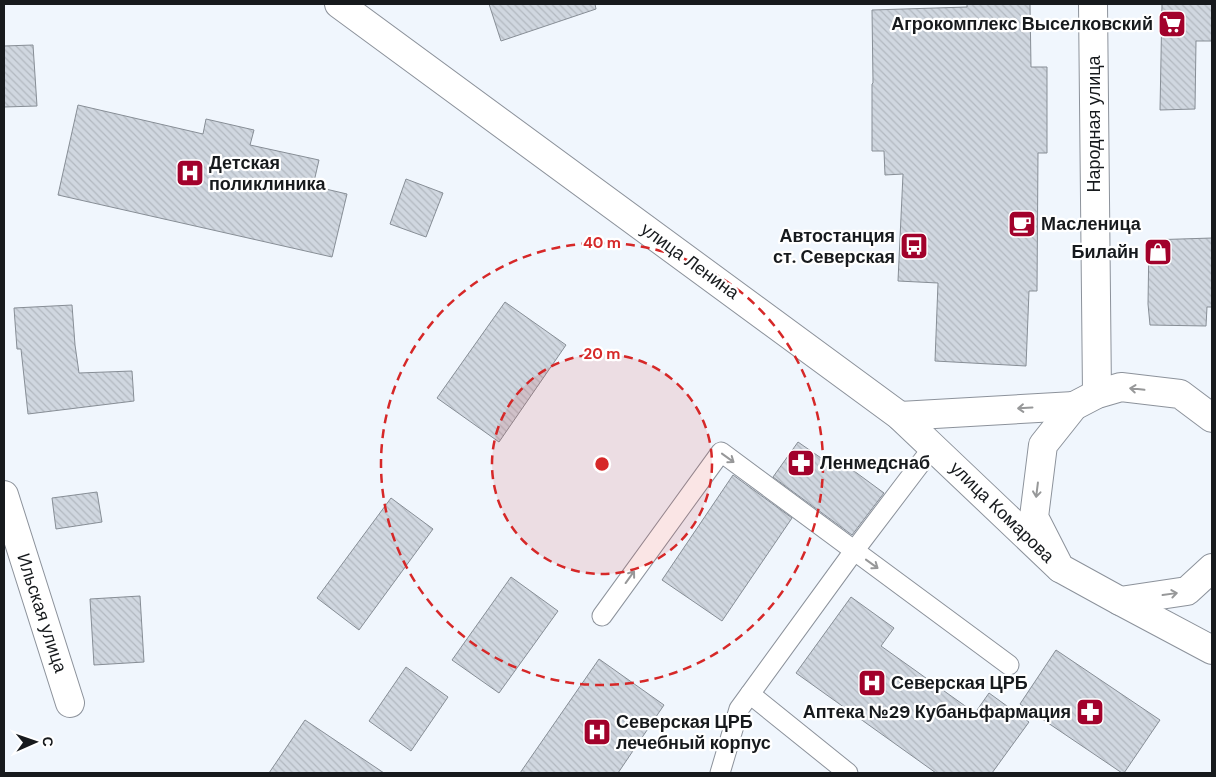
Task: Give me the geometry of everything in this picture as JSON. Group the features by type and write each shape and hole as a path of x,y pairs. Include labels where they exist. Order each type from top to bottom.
{"street":[{"name":"улица Ленина","path":"339,4 900,416"},
{"name":"Народная улица","path":"1085,400 1094,4"},
{"path":"900,416 1085,400 1120,387 1180,394 1212,394"},
{"path":"1180,394 1212,418"},
{"path":"1085,400 1043,446 1034,517 1060,568 1212,650"},
{"name":"улица Комарова","path":"900,416 1060,568"},
{"name":"Ильская улица","path":"4,495 70,703"},
{"path":"1120,601 1187,591 1212,568"}],"lane":[{"path":"720,773 739,709 854,551 933,447"},
{"path":"602,616 721,452 1009,665"},
{"path":"750,694 848,773"}],"building":[{"path":"489,4 595,4 596,9 501,41"},
{"path":"967,4 1030,4 1031,67 1047,67 1047,153 1038,153 1037,291 1029,291 1026,366 935,361 938,283 898,281 903,174 885,175 884,151 872,151 872,10 967,7"},
{"path":"1162,4 1212,4 1212,41 1196,41 1195,109 1160,110"},
{"path":"33,45 37,106 4,107 4,46"},
{"name":"Детская поликлиника","path":"78,105 203,134 206,119 254,130 250,145 319,160 313,186 347,194 332,257 58,195"},
{"path":"406,179 443,193 426,237 390,224"},
{"path":"1212,238 1212,307 1207,307 1206,326 1150,325 1148,304 1149,240"},
{"path":"505,302 566,345 499,442 437,398"},
{"path":"72,305 79,373 132,371 134,401 28,414 21,349 17,349 14,308"},
{"path":"798,442 834,467 839,460 884,493 852,535 773,477"},
{"path":"733,475 792,518 722,621 662,580"},
{"path":"97,492 102,522 56,529 52,498"},
{"path":"391,498 433,529 359,630 317,598"},
{"path":"511,577 558,611 499,693 452,660"},
{"path":"140,596 144,662 94,665 90,599"},
{"name":"Северская ЦРБ","path":"851,597 894,628 881,646 975,713 989,693 1029,722 992,773 936,773 796,673"},
{"name":"Аптека №29 Кубаньфармация","path":"1056,650 1160,720 1124,773 1020,704"},
{"name":"Северская ЦРБ лечебный корпус","path":"599,659 664,705 618,773 520,773"},
{"path":"406,667 448,697 411,751 369,721"},
{"path":"305,720 384,773 269,773"}],"place":[{"name":"Агрокомплекс Выселковский","path":"1172,24"},
{"name":"Детская поликлиника","path":"190,173"},
{"name":"Масленица","path":"1022,224"},
{"name":"Автостанция ст. Северская","path":"914,246"},
{"name":"Билайн","path":"1158,252"},
{"name":"Ленмедснаб","path":"801,463"},
{"name":"Северская ЦРБ","path":"872,683"},
{"name":"Аптека №29 Кубаньфармация","path":"1090,712"},
{"name":"Северская ЦРБ лечебный корпус","path":"597,732"}]}
